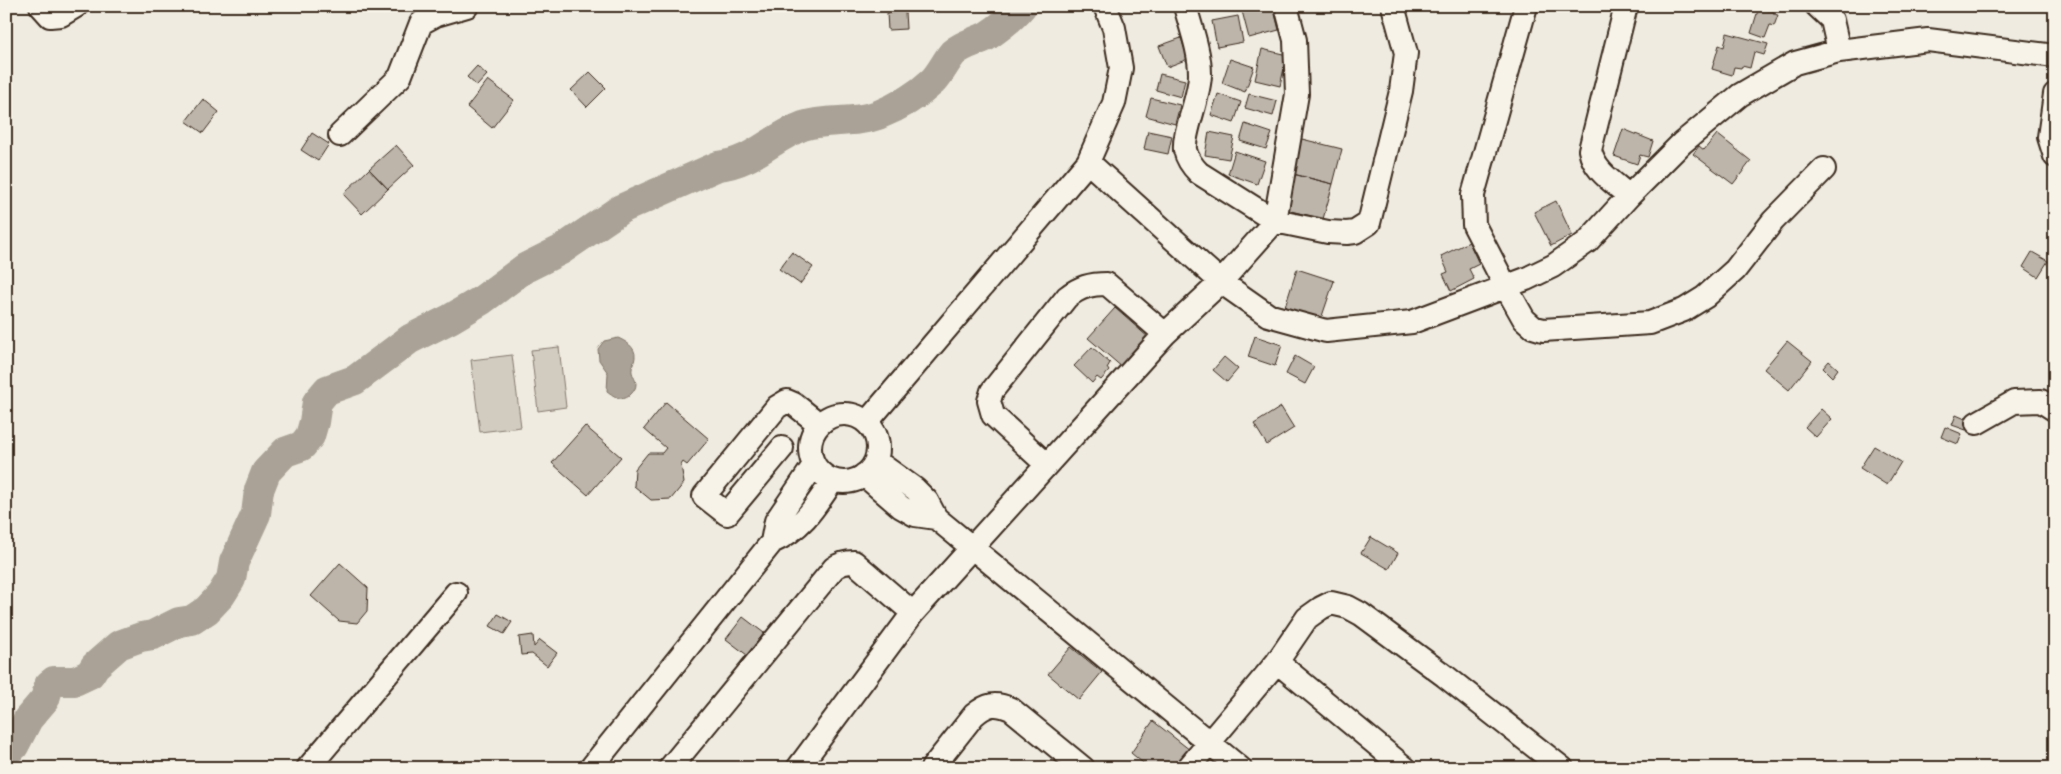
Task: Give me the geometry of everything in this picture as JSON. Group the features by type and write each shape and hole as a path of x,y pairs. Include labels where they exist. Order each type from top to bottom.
{"street":[{"path":"46,11 61,15 76,6"},
{"path":"340,135 400,77 421,23 436,15 467,6"},
{"path":"867,422 1088,162 1114,103 1121,68 1114,28 1105,6"},
{"path":"1185,6 1200,74 1197,97 1186,141 1185,151 1190,163 1199,173 1275,221 1328,232 1347,233 1355,232 1369,223 1401,91 1406,53 1393,6"},
{"path":"798,768 913,613 1164,334 1221,282 1275,221 1297,94 1295,40 1286,6"},
{"path":"1526,6 1473,195 1474,225 1524,319 1533,327 1543,330 1650,322 1684,310 1705,297 1735,270 1774,222 1824,169"},
{"path":"1626,6 1590,150 1594,164 1598,169 1629,196"},
{"path":"1817,6 1832,20 1839,51"},
{"path":"1088,162 1221,282 1268,315 1326,331 1412,322 1506,287 1553,266 1587,242 1629,196 1682,144 1740,94 1795,63 1839,51 1928,40 2055,56"},
{"path":"2055,94 2049,136 2051,150 2055,156"},
{"path":"1046,464 993,415 989,401 992,391 1067,298 1079,288 1092,284 1107,284 1164,334"},
{"path":"782,448 727,514 704,496 777,407 787,401 794,404 819,424"},
{"path":"1977,423 2014,402 2041,401 2055,410"},
{"path":"838,414 858,416 867,422 874,430 878,440 878,450 870,468 854,480 844,482 833,480 819,471 814,465 810,454 810,443 813,433 819,424 838,414"},
{"path":"742,451 764,469"},
{"path":"591,768 772,542 776,521 814,465"},
{"path":"870,468 902,506 915,515 936,518 1240,768"},
{"path":"772,542 789,535 804,520 833,480"},
{"path":"670,768 839,564 854,562 913,613"},
{"path":"308,768 456,593"},
{"path":"1188,768 1278,662 1307,618 1331,603 1361,614 1445,676 1562,768"},
{"path":"1278,662 1406,768"},
{"path":"932,768 974,715 992,704 1010,709 1083,768"}],"shaded area":[{"path":"618,338 630,345 635,353 632,371 636,387 628,397 622,399 607,391 608,373 599,360 598,349 604,341"},
{"path":"559,347 566,407 538,411 531,350"},
{"path":"512,355 521,427 480,432 471,360"}],"building":[{"path":"1261,6 1273,6 1279,30 1249,38 1242,11"},
{"path":"1759,7 1778,15 1774,26 1770,25 1765,38 1751,33"},
{"path":"905,12 906,29 888,30 887,13"},
{"path":"1238,16 1243,42 1217,47 1212,21"},
{"path":"1727,33 1768,44 1764,55 1754,52 1750,68 1734,67 1732,75 1712,69 1719,45 1724,47"},
{"path":"1181,38 1188,59 1167,67 1159,46"},
{"path":"1262,49 1287,55 1280,86 1255,80"},
{"path":"1230,59 1254,67 1245,92 1222,83"},
{"path":"477,66 487,75 477,86 467,77"},
{"path":"590,72 606,88 587,107 571,90"},
{"path":"1160,74 1185,80 1181,97 1156,90"},
{"path":"488,80 514,100 492,128 467,107"},
{"path":"1218,94 1241,102 1234,123 1211,115"},
{"path":"1249,94 1277,101 1273,116 1245,108"},
{"path":"1151,98 1180,105 1175,124 1146,116"},
{"path":"203,99 219,112 203,133 186,121"},
{"path":"1245,124 1272,133 1266,149 1240,141"},
{"path":"1623,129 1653,141 1648,157 1640,155 1637,164 1614,156"},
{"path":"1148,131 1172,136 1168,154 1144,149"},
{"path":"1209,132 1234,137 1229,159 1205,155"},
{"path":"312,133 329,144 318,161 301,150"},
{"path":"1717,134 1751,161 1733,184 1693,154 1699,146 1704,150"},
{"path":"1298,138 1342,149 1333,184 1289,173"},
{"path":"396,145 414,165 388,189 369,169"},
{"path":"1235,151 1265,161 1257,184 1228,174"},
{"path":"369,169 388,189 362,214 343,194"},
{"path":"1289,173 1333,184 1323,219 1279,208"},
{"path":"1556,201 1572,235 1551,246 1534,212"},
{"path":"1469,242 1479,264 1469,269 1474,279 1451,291 1443,274 1448,272 1441,256"},
{"path":"792,252 813,267 800,284 779,269"},
{"path":"2032,252 2048,261 2038,277 2023,267"},
{"path":"1297,269 1334,281 1321,319 1285,307"},
{"path":"1115,308 1149,338 1123,368 1088,338"},
{"path":"1255,336 1282,345 1275,366 1248,357"},
{"path":"1787,341 1812,361 1789,390 1764,369"},
{"path":"1092,347 1110,363 1107,368 1109,371 1101,380 1097,377 1092,383 1074,366"},
{"path":"1295,356 1314,367 1305,384 1286,374"},
{"path":"1224,357 1238,369 1227,382 1213,370"},
{"path":"1829,361 1838,369 1832,377 1823,368"},
{"path":"666,402 709,439 687,465 683,462 681,465 684,483 671,499 651,500 634,486 635,469 648,453 662,453 666,448 644,429"},
{"path":"1281,407 1294,428 1267,445 1254,424"},
{"path":"1821,409 1832,419 1816,437 1805,427"},
{"path":"1956,415 1970,421 1966,430 1952,425"},
{"path":"585,426 621,457 588,495 552,463"},
{"path":"1945,427 1962,434 1958,444 1941,437"},
{"path":"1874,446 1901,462 1887,485 1860,468"},
{"path":"1371,537 1398,553 1389,569 1361,553"},
{"path":"340,563 368,588 367,611 357,623 339,621 311,596"},
{"path":"498,614 512,622 504,634 490,626"},
{"path":"743,617 764,633 747,655 726,639"},
{"path":"533,635 534,647 540,640 557,653 547,666 532,654 521,655 519,637"},
{"path":"1071,647 1102,672 1079,700 1048,674"},
{"path":"1153,721 1190,750 1177,768 1149,768 1131,753"}],"waterway":[{"path":"6,752 14,746 28,719 45,699 49,685 54,681 75,681 90,674 95,666 119,645 153,635 179,622 192,620 207,610 221,595 231,579 234,562 256,514 259,490 266,472 285,452 302,446 310,436 317,402 327,390 355,380 410,339 482,300 525,268 561,250 621,209 718,166 742,160 803,126 821,122 869,118 900,105 933,81 953,53 965,45 987,36 1006,22 1022,6"}]}
